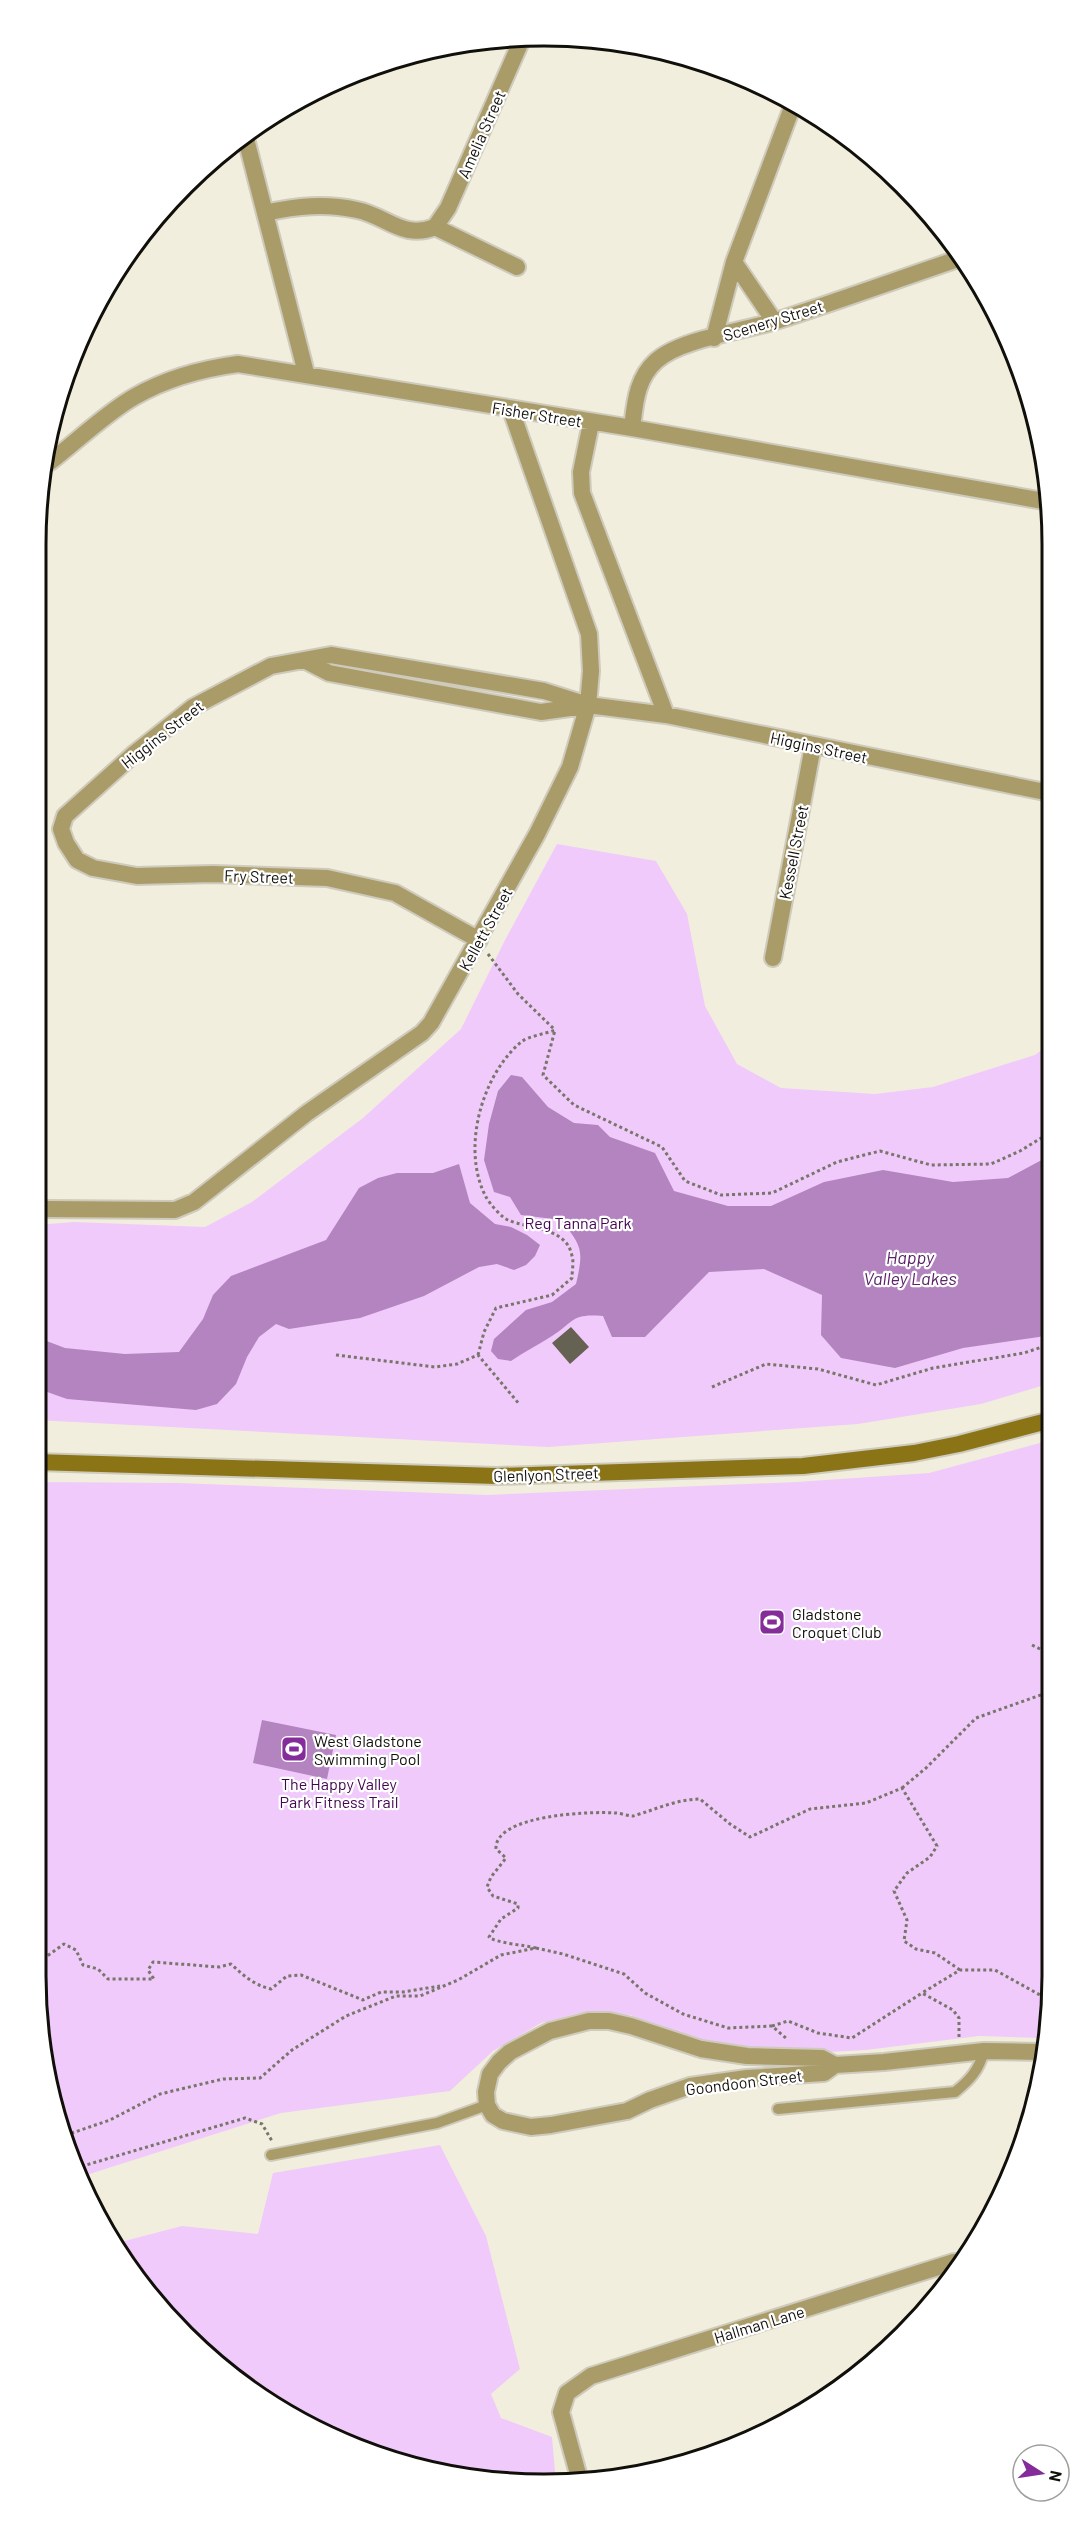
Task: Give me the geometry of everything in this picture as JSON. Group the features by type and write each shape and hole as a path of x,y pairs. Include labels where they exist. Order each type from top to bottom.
{"main road":[{"name":"Glenlyon Street","path":"46,1462 497,1476 803,1466 914,1453 968,1442 1042,1422"}],"street":[{"name":"Amelia Street","path":"435,227 448,208 519,48"},
{"path":"714,338 734,262 791,112"},
{"path":"247,144 306,373"},
{"path":"265,213 296,206 339,207 361,211 410,232 423,232 435,227 517,267"},
{"name":"Scenery Street","path":"632,428 637,392 644,375 656,361 683,346 774,321 954,260"},
{"path":"734,262 774,321"},
{"name":"Fisher Street","path":"54,459 132,398 171,379 203,368 238,364 306,373 511,410 632,428 1040,500"},
{"name":"Kellett Street","path":"46,1209 175,1210 194,1202 307,1113 422,1033 431,1023 537,834 570,767 588,705 591,671 589,634 511,410"},
{"path":"591,423 581,472 582,493 666,715"},
{"name":"Higgins Street","path":"65,816 135,753 193,707 271,666 331,655 544,691 588,705 666,715 1042,791"},
{"name":"Kessell Street","path":"773,958 813,746"},
{"name":"Fry Street","path":"65,816 61,829 66,843 77,860 93,868 137,876 213,874 338,880 395,893 479,940"},
{"name":"Goondoon Street","path":"835,2065 822,2058 747,2056 701,2049 631,2026 609,2021 589,2021 550,2031 510,2052 490,2074 486,2092 487,2105 493,2115 503,2121 531,2127 627,2111 690,2086 747,2078 824,2073 835,2065 984,2051 1036,2052"},
{"name":"Hallman Lane","path":"578,2473 561,2412 567,2393 591,2376 952,2263"}],"lane":[{"path":"778,2109 955,2092 970,2080 980,2065 984,2051"},
{"path":"275,2154 437,2123 487,2105"}],"path":[{"path":"479,940 518,994 555,1030"},
{"path":"555,1030 543,1075 574,1105 662,1147 685,1181 721,1195 772,1193 837,1162 879,1151 931,1165 991,1164 1020,1151 1042,1137"},
{"path":"478,1355 484,1332 496,1308 552,1295 572,1278 573,1254 564,1241 540,1227 506,1220 486,1198 476,1170 475,1137 486,1090 507,1057 522,1041 555,1030"},
{"path":"712,1387 766,1365 818,1369 876,1385 933,1368 1024,1353 1042,1347"},
{"path":"336,1355 435,1367 456,1364 478,1355"},
{"path":"478,1355 520,1405"},
{"path":"1032,1645 1042,1650"},
{"path":"1041,1996 995,1970 960,1970 852,2038 818,2033 788,2021 772,2026 728,2028 683,2014 645,1993 624,1974 563,1954 510,1942 499,1943 489,1937 501,1919 518,1908 518,1904 493,1896 487,1887 491,1877 506,1858 496,1849 495,1842 500,1834 545,1817 616,1813 634,1816 688,1799 700,1799 750,1837 810,1809 866,1803 902,1788 926,1768 976,1718 1042,1695"},
{"path":"902,1788 937,1846 930,1857 907,1873 894,1891 907,1920 903,1941 916,1949 935,1953 960,1970"},
{"path":"46,1956 64,1944 76,1950 83,1965 98,1969 108,1979 154,1978 148,1970 153,1962 219,1967 231,1964 259,1986 271,1989 287,1976 301,1975 363,2000 381,1992 403,1992 444,1986"},
{"path":"72,2133 110,2120 160,2094 224,2079 260,2078 292,2050 346,2016 396,1996 420,1996 444,1986 501,1955 536,1948"},
{"path":"922,1993 953,2010 959,2018 959,2054"},
{"path":"772,2026 792,2044 798,2057"},
{"path":"84,2166 245,2118 262,2124 275,2154"}],"green space":[{"name":"Reg Tanna Park","path":"557,844 656,861 687,914 705,1006 737,1064 781,1088 875,1094 933,1087 1035,1055 1042,1050 1042,1386 981,1404 858,1424 548,1447 46,1421 46,1224 74,1222 205,1227 252,1202 363,1118 461,1029 505,940"},
{"name":"The Happy Valley Park Fitness Trail","path":"1042,1442 1042,1976 1038,2038 979,2036 866,2050 810,2053 700,2042 663,2030 631,2015 579,2013 541,2023 493,2051 450,2091 281,2113 88,2175 73,2137 56,2074 46,1976 46,1482 179,1483 487,1495 796,1482 929,1473"},
{"path":"440,2145 486,2236 520,2369 491,2394 501,2418 552,2437 555,2474 512,2473 447,2465 416,2458 354,2437 295,2408 268,2391 241,2372 192,2329 149,2280 123,2241 182,2226 258,2234 273,2173"}],"water":[{"name":"Happy Valley Lakes","path":"511,1075 522,1077 548,1107 574,1123 598,1125 610,1137 655,1153 674,1191 728,1206 771,1206 824,1182 883,1170 953,1182 1008,1178 1042,1160 1042,1336 963,1348 895,1368 841,1358 821,1335 822,1295 764,1269 709,1272 645,1337 612,1337 603,1316 585,1316 574,1320 511,1361 498,1359 491,1351 494,1339 526,1310 552,1302 576,1284 580,1256 577,1243 561,1220 521,1215 510,1197 494,1192 484,1160 489,1124 498,1091"},
{"path":"459,1164 470,1203 495,1224 511,1227 540,1245 535,1256 526,1265 514,1270 497,1264 479,1267 424,1296 360,1318 289,1329 276,1324 259,1337 247,1357 236,1384 217,1404 196,1410 67,1399 46,1392 46,1341 65,1348 125,1354 179,1352 203,1319 213,1295 231,1276 326,1240 359,1188 378,1178 397,1173 433,1173"},
{"name":"West Gladstone Swimming Pool","path":"262,1720 336,1735 327,1779 253,1763"}],"building":[{"path":"571,1327 589,1347 570,1364 552,1343"}],"place":[{"name":"Gladstone Croquet Club","path":"772,1622"},
{"name":"West Gladstone Swimming Pool","path":"294,1749"}]}
